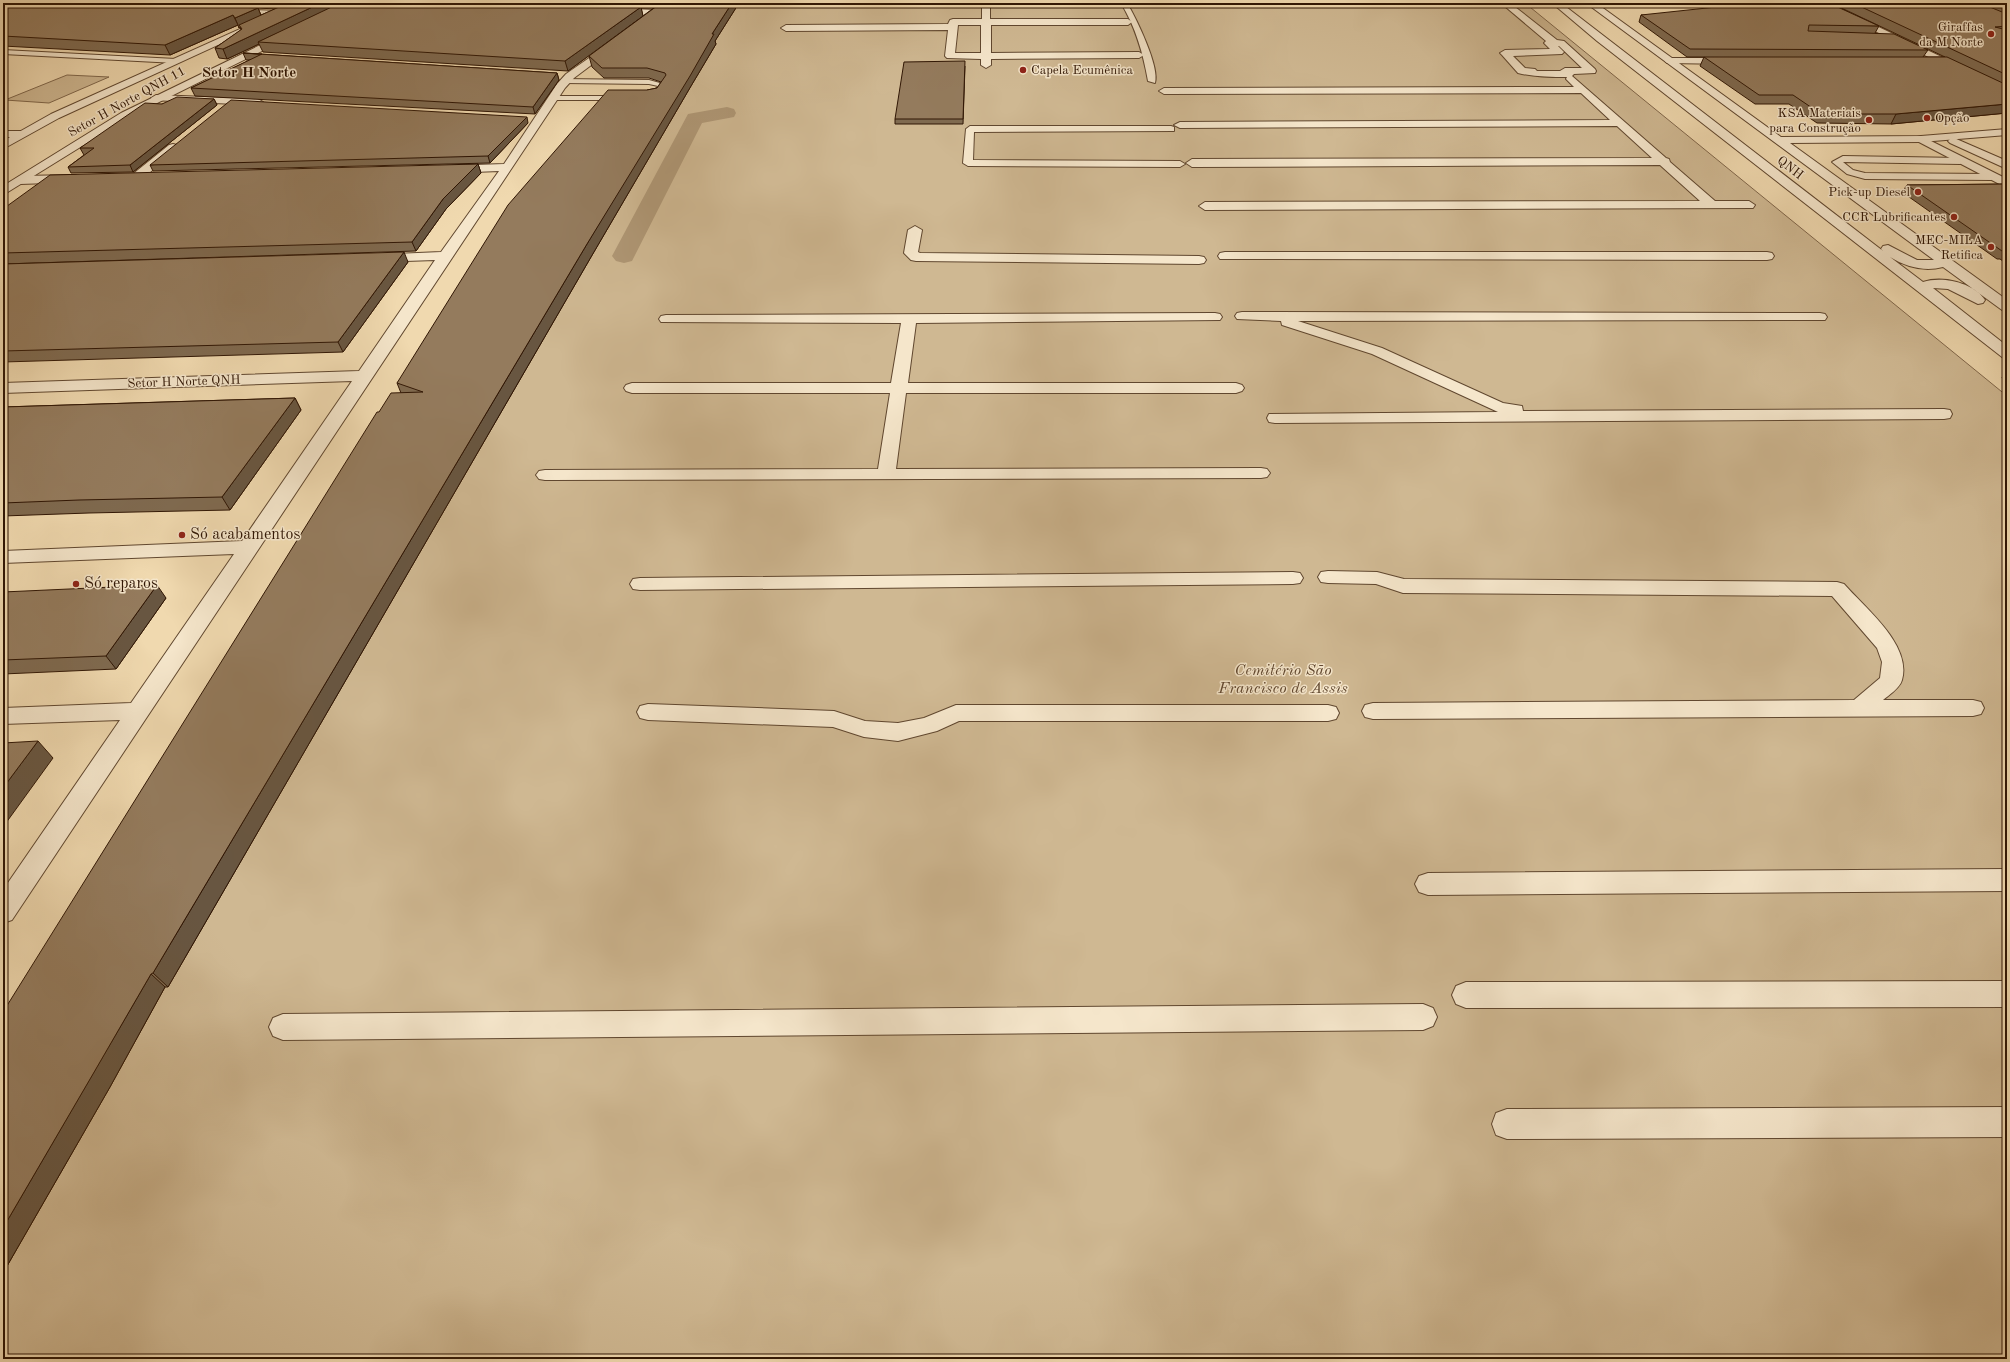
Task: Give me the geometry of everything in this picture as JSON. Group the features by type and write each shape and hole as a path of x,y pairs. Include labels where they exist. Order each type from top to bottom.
{"street":[{"name":"Setor H Norte QNH 11","path":"3,146 54,116 305,3"},
{"path":"3,912 445,256 508,167 535,119 554,98 563,77 634,29 669,3"},
{"path":"986,61 986,5 1047,3"},
{"path":"1505,3 1555,43"},
{"path":"1590,3 1783,4"},
{"name":"QNH","path":"1590,3 1780,140 2007,307"},
{"name":"QNH","path":"1558,4 1607,32 1825,213 2007,354"},
{"path":"1819,4 2007,92"},
{"path":"219,11 280,14"},
{"path":"601,11 655,13"},
{"path":"1128,22 954,22 950,56 986,61 1139,55"},
{"path":"1607,32 1619,25 1618,24"},
{"path":"786,28 953,27"},
{"name":"Setor H Norte QNH 11","path":"3,191 94,134 156,98 297,30"},
{"path":"1607,32 1628,39 1639,48 1670,61 1742,61"},
{"path":"1566,74 1569,74 1566,71 1591,71 1561,43 1549,43 1559,52 1505,53 1522,71 1531,71 1534,74 1566,74 1582,90 1665,161 1712,205"},
{"path":"244,56 267,57"},
{"path":"181,59 199,72 199,78"},
{"path":"145,76 162,71 233,60"},
{"path":"1918,62 1942,62"},
{"path":"1164,91 1582,90"},
{"path":"156,98 270,103"},
{"path":"219,110 231,101"},
{"path":"1176,127 1620,123"},
{"path":"1780,140 1921,139 2007,132"},
{"path":"1948,137 2007,165"},
{"path":"137,177 184,139"},
{"path":"1921,139 1991,177 2007,184"},
{"path":"1186,163 1665,161"},
{"path":"437,169 508,167"},
{"path":"121,177 153,176"},
{"path":"20,180 90,178"},
{"path":"1206,206 1749,205"},
{"path":"1825,213 1874,237 1901,259 1908,262 1933,265 1938,264 1941,259"},
{"path":"916,230 911,253 916,257 1199,260"},
{"path":"365,258 445,256"},
{"path":"1225,256 1767,256"},
{"path":"1926,292 1926,286 1935,284 1958,288 2007,320"},
{"path":"1242,316 1820,316"},
{"path":"1267,316 1377,351 1499,407 1546,416"},
{"path":"666,319 1216,317"},
{"path":"886,475 909,318"},
{"name":"Setor H Norte QNH","path":"3,388 364,376"},
{"path":"632,388 1236,388"},
{"path":"1275,418 1944,414"},
{"path":"545,475 1262,473"},
{"path":"3,558 249,547"},
{"path":"1328,577 1376,578 1403,586 1837,589 1887,645 1893,662 1891,681 1859,708"},
{"path":"640,584 1293,578"},
{"path":"1373,712 1973,708"},
{"path":"3,716 138,711"},
{"path":"648,712 834,719 864,730 898,732 929,725 956,713 1328,713"},
{"path":"1428,884 2007,880"},
{"path":"1466,995 2007,994"},
{"path":"283,1027 1423,1017"},
{"path":"1507,1124 2007,1122"}],"lane":[{"path":"1124,3 1136,22 1146,50 1152,81"},
{"path":"1876,37 1892,38"},
{"path":"3,52 181,59"},
{"path":"554,98 636,98 656,95 662,86 648,82 563,77"},
{"path":"1176,127 970,129 968,163 1186,163"},
{"path":"3,134 23,134"},
{"path":"1960,160 1843,159 1837,162 1850,172 1865,176 1991,177"}],"green space":[{"name":"Cemitério São Francisco de Assis","path":"736,3 1525,3 2007,396 2007,1359 3,1359 3,1249"},
{"path":"67,75 109,77 49,103 5,100"}],"building":[{"path":"3,3 160,3 258,8 235,18 233,15 165,45 3,36"},
{"path":"288,3 321,3 223,49 215,48 242,29 239,25"},
{"path":"340,3 551,3 641,7 565,61 258,42"},
{"path":"661,3 732,3 712,34 714,34 690,76 587,244 153,973 151,974 3,1228 3,1012 377,412 379,412 391,393 423,392 397,383 508,205 608,90 647,90 657,88 666,75 665,73 647,68 602,68 589,56"},
{"path":"1754,3 1829,3 1879,26 1809,25 1808,31 1894,34 1928,50 1690,49 1641,15"},
{"path":"1853,3 1980,3 2007,14 2007,26 1995,27 2007,30 2007,75"},
{"path":"1999,3 2007,3 2007,6"},
{"path":"262,54 557,73 533,107 191,88"},
{"path":"1704,57 1947,57 2007,85 2007,104 1896,114 1821,114 1793,95 1759,95"},
{"path":"965,61 963,119 895,119 904,62"},
{"path":"177,97 214,99 130,165 68,167 94,148 80,148 145,103 162,104"},
{"path":"231,100 527,117 488,156 150,165"},
{"path":"478,164 443,199 412,242 3,253 3,209 50,175"},
{"path":"2007,184 2007,252 2002,251 1907,185"},
{"path":"404,252 338,342 3,351 3,264"},
{"path":"295,398 222,497 3,503 3,407"},
{"path":"157,585 106,656 3,660 3,592"},
{"path":"38,741 3,788 3,743"}],"waterway":[{"path":"624,256 695,118 727,113"}],"place":[{"name":"Giraffas da M Norte","path":"1991,34"},
{"name":"Capela Ecumênica","path":"1023,70"},
{"name":"Opção","path":"1927,118"},
{"name":"KSA Materiais para Construção","path":"1869,120"},
{"name":"Pick-up Diesel","path":"1918,192"},
{"name":"CCR Lubrificantes","path":"1954,217"},
{"name":"MEC-MILA Retifica","path":"1991,247"},
{"name":"Só acabamentos","path":"182,535"},
{"name":"Só reparos","path":"76,584"}],"district":[{"name":"Setor H Norte","path":"249,73"}]}
